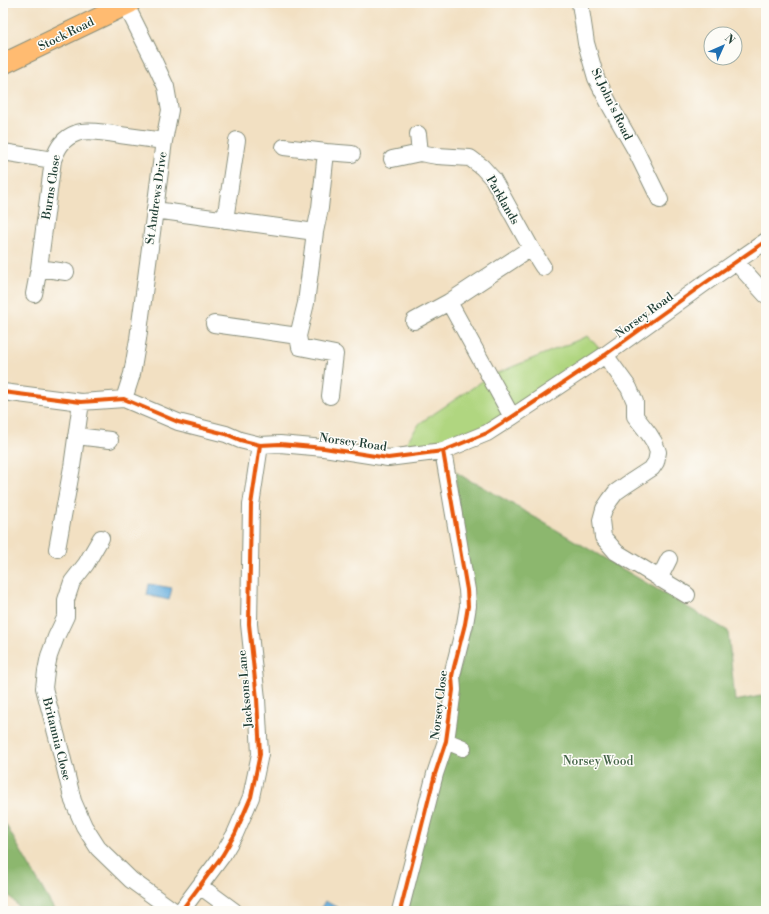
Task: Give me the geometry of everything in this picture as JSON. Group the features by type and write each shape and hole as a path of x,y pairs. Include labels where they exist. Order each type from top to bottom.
{"main road":[{"name":"Stock Road","path":"3,64 127,4"}],"street":[{"name":"St John's Road","path":"580,3 586,43 596,78 636,151 660,200"},
{"name":"St Andrews Drive","path":"124,399 132,374 164,141 170,110 166,87 127,4"},
{"name":"Burns Close","path":"34,294 54,160 57,149 65,139 78,132 103,132 164,141"},
{"path":"418,134 420,153"},
{"path":"225,220 237,140"},
{"path":"284,147 352,154"},
{"path":"3,152 54,160"},
{"path":"326,152 320,208 315,232 306,303 298,336 300,347 334,354 330,396"},
{"name":"Parklands","path":"392,159 420,153 470,158 482,167 493,179 542,267"},
{"path":"155,210 315,232"},
{"name":"Norsey Road","path":"3,392 81,402 124,399 178,422 226,434 240,440 260,445 280,444 324,448 388,458 443,451 487,433 512,417 605,355 766,241"},
{"path":"414,321 449,302 531,248"},
{"path":"736,262 766,295"},
{"path":"38,268 66,272"},
{"path":"449,302 512,417"},
{"path":"214,324 298,336"},
{"path":"605,355 629,388 635,402 635,416 649,434 658,452 656,462 652,468 616,492 604,509 601,520 603,537 616,552 687,595"},
{"path":"57,549 72,467 81,402"},
{"path":"76,436 110,440"},
{"name":"Jacksons Lane","path":"181,911 222,856 235,834 251,797 260,754 259,720 249,624 251,505 260,445"},
{"name":"Norsey Close","path":"400,911 435,774 446,741 453,690 452,676 448,666 465,624 468,606 467,590 443,451"},
{"name":"Britannia Close","path":"101,538 86,564 72,582 66,600 66,616 49,656 44,688 73,801 84,826 98,848 131,880 174,911"},
{"path":"659,578 669,559"},
{"name":"Norsey Close","path":"446,741 463,748"},
{"path":"200,886 234,911"}],"green space":[{"path":"588,336 605,355 487,433 395,458 420,423 490,376"},
{"name":"Norsey Wood","path":"456,472 728,631 735,701 766,695 766,911 406,911 470,626"},
{"path":"3,821 55,911 22,911 3,888"}],"water":[{"path":"149,584 172,588 169,600 147,595"},
{"path":"325,901 344,911 319,911"}],"cycle path":[{"path":"3,392 81,402 124,399 178,422 226,434 240,440 260,445 280,444 324,448 388,458 443,451 487,433 512,417 605,355 766,241"},
{"path":"181,911 222,856 235,834 251,797 260,754 257,699 249,624 251,505 260,445"},
{"path":"400,911 435,774 446,741 453,690 452,676 468,606 467,590 443,451"}]}
